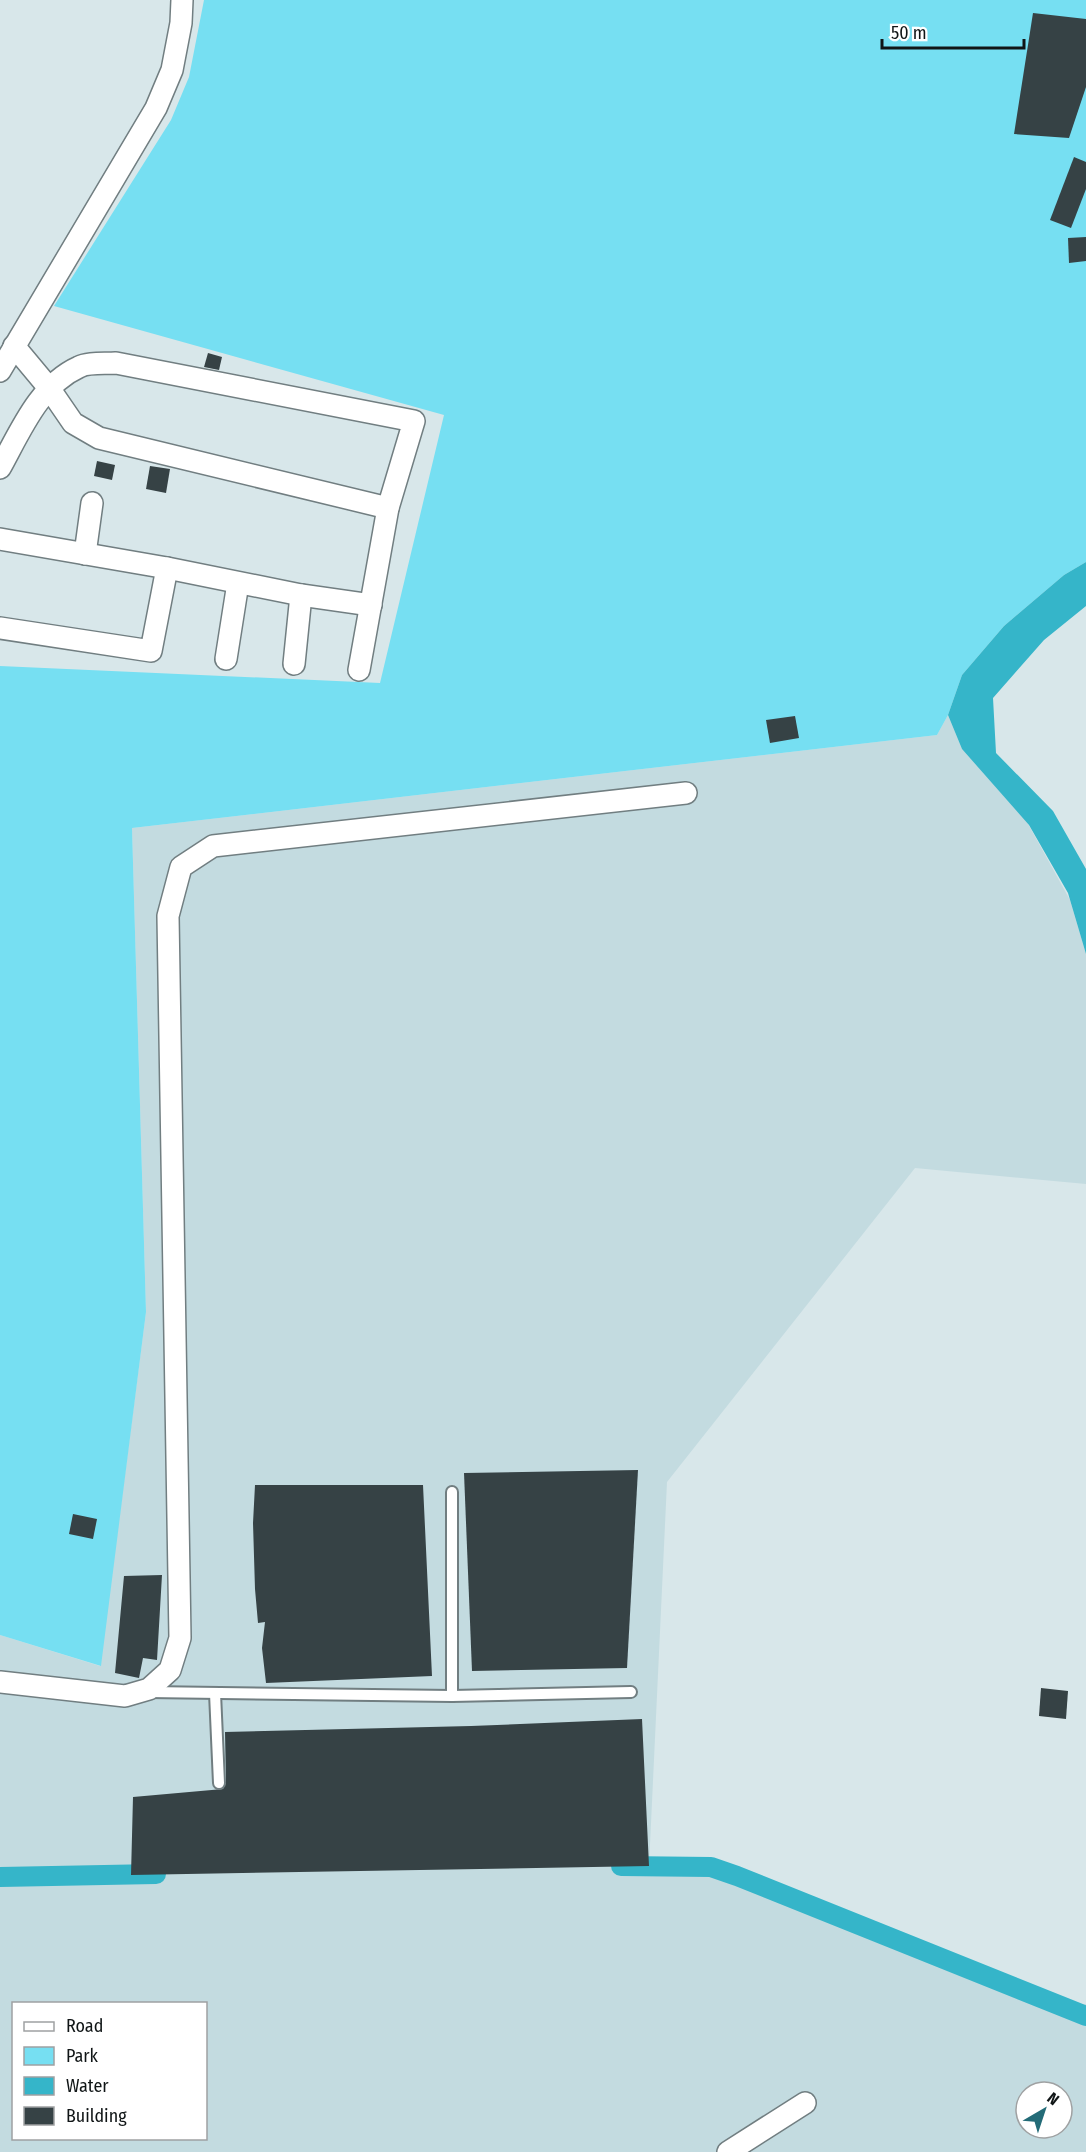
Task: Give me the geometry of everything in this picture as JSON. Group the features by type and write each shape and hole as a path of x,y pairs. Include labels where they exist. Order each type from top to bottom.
{"street":[{"path":"0,371 156,108 172,70 181,23 182,0"},
{"path":"14,346 49,388 73,423 99,438 388,508"},
{"path":"0,468 25,423 49,388 80,366 116,363 414,421 388,508 359,670"},
{"path":"85,554 92,503"},
{"path":"0,539 167,568 238,584 371,605"},
{"path":"0,628 151,651 167,568"},
{"path":"226,659 238,584"},
{"path":"294,664 301,595"},
{"path":"0,1682 125,1696 149,1689 170,1670 180,1638 168,916 181,867 213,846 686,793"},
{"path":"729,2152 805,2103"}],"lane":[{"path":"452,1492 452,1696"},
{"path":"139,1692 452,1696 631,1692"},
{"path":"215,1693 219,1783"}],"shaded area":[{"path":"948,715 962,749 1027,822 1070,900 1086,954 1086,1184 915,1168 667,1482 649,1866 711,1867 1068,2009 1086,2004 1086,2152 0,2152 0,1635 100,1666 146,1312 132,828 937,735"}],"green space":[{"path":"204,0 1086,0 1086,562 1064,575 1004,626 962,675 948,715 937,735 132,828 146,1312 101,1666 0,1635 0,666 380,683 444,415 54,306 171,120 189,77"}],"water":[{"path":"1086,562 1086,606 1044,640 993,698 996,753 1053,811 1086,869 1086,954 1068,893 1029,825 962,749 948,715 962,675 1004,626 1064,575"}],"building":[{"path":"1033,13 1086,19 1086,87 1069,138 1014,134"},
{"path":"1074,157 1086,162 1086,189 1071,228 1050,220"},
{"path":"1086,237 1086,261 1069,263 1068,238"},
{"path":"208,353 222,357 219,370 204,367"},
{"path":"97,461 115,465 112,480 94,476"},
{"path":"150,466 170,469 166,493 146,489"},
{"path":"795,716 799,738 770,743 766,720"},
{"path":"638,1470 627,1668 472,1671 464,1473"},
{"path":"255,1485 423,1485 432,1676 266,1683 262,1648 265,1622 258,1623 255,1589 253,1523"},
{"path":"73,1514 97,1519 93,1539 69,1534"},
{"path":"162,1575 157,1660 143,1658 139,1678 115,1673 124,1576"},
{"path":"1041,1688 1068,1691 1066,1719 1039,1716"},
{"path":"642,1719 649,1866 131,1875 133,1797 223,1789 226,1783 225,1732"}],"waterway":[{"path":"621,1866 711,1867 1086,2016"},
{"path":"0,1877 156,1874"}]}
